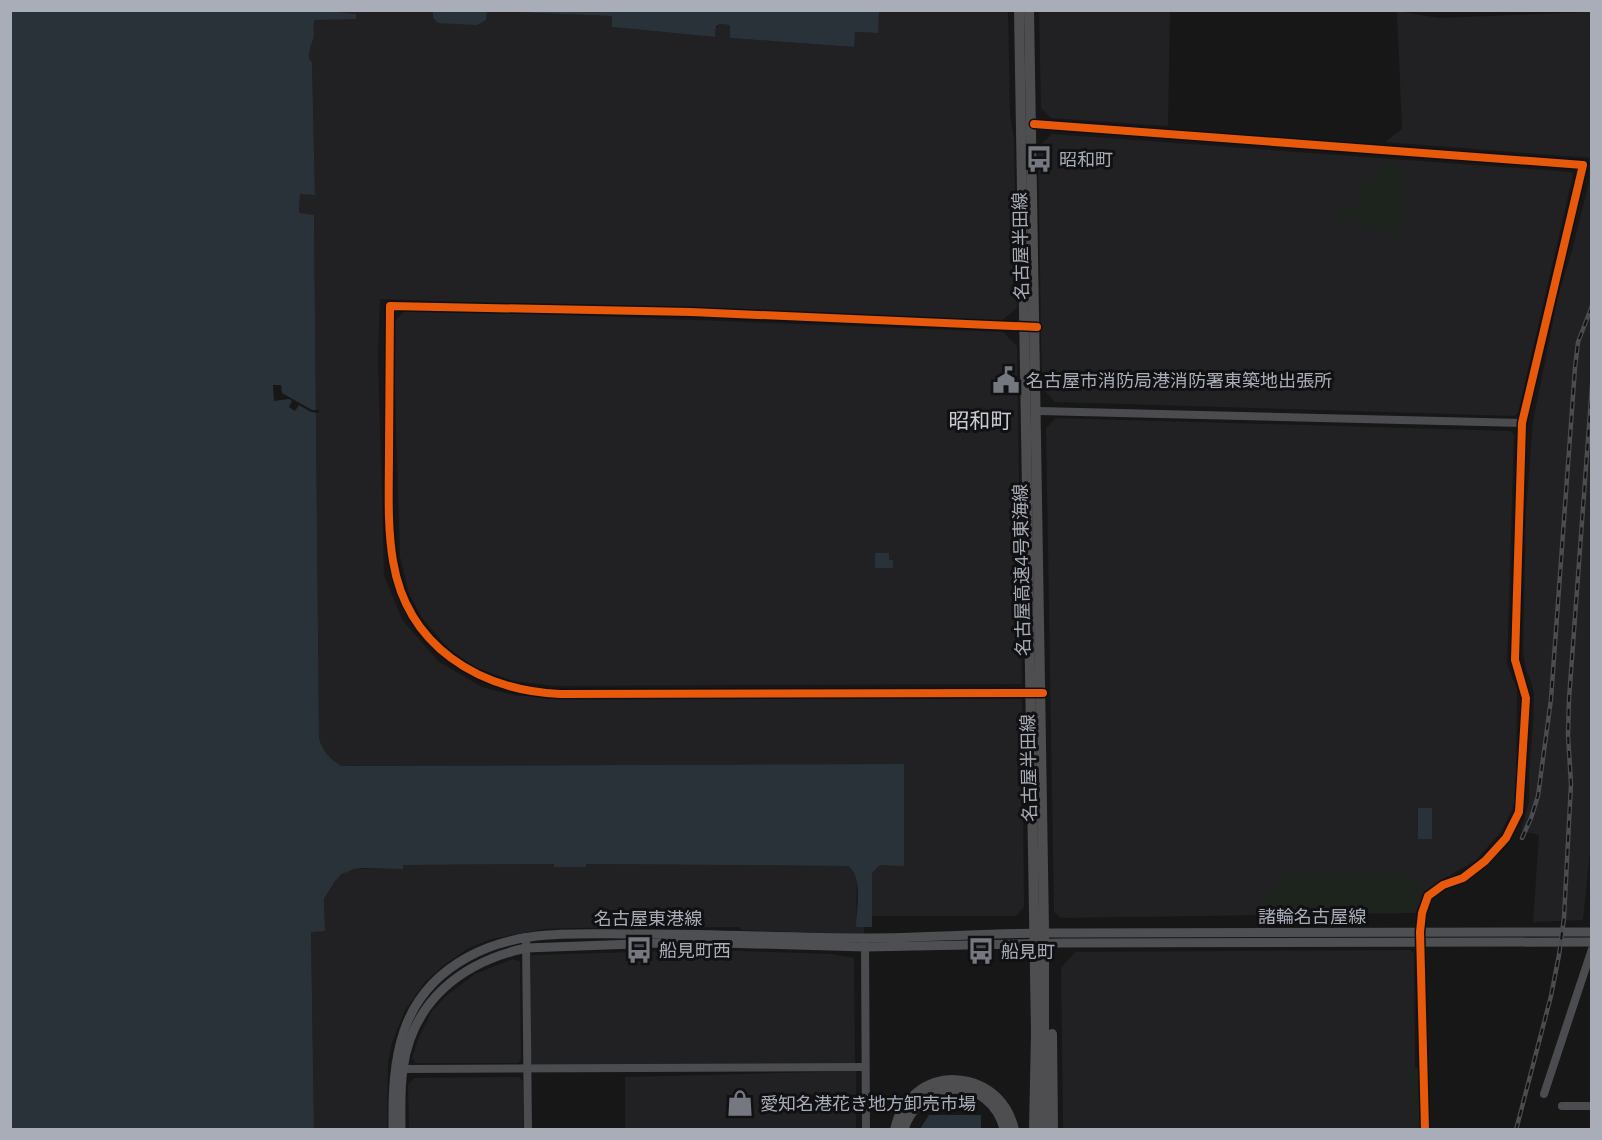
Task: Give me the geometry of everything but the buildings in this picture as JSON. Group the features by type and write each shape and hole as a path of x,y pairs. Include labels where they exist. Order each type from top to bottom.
{"highway":[{"name":"名古屋高速4号東海線","path":"1018,10 1036,1033 1033,1130"},
{"name":"名古屋高速4号東海線","path":"1031,10 1045,931 1044,1130"},
{"path":"1045,931 1054,1055 1054,1130"},
{"path":"895,1130 904,1107 917,1092 933,1083 957,1079 977,1084 996,1096 1010,1114 1014,1130"},
{"path":"903,1130 913,1110 922,1100 935,1092 955,1088 969,1090 987,1100 997,1111 1005,1130"}],"main road":[{"name":"名古屋半田線","path":"1018,10 1019,327 1032,933 1033,1130"},
{"name":"名古屋半田線","path":"1031,10 1039,411 1045,931 1054,1130"},
{"name":"諸輪名古屋線","path":"1032,933 1045,931 1592,942"},
{"name":"諸輪名古屋線","path":"1032,944 1421,938 1592,932"},
{"name":"名古屋東港線","path":"393,1130 392,1093 398,1047 411,1013 424,993 442,974 468,956 526,937 552,934 687,933 865,943 1032,933"},
{"name":"名古屋東港線","path":"401,1130 403,1069 408,1043 416,1024 425,1009 456,978 480,962 502,953 526,948 688,942 1032,944"}],"street":[{"path":"1034,124 1583,165 1522,423 1515,660 1526,698 1519,812 1506,838 1485,861 1463,878 1443,885 1428,896 1422,913 1425,1130"},
{"path":"1037,327 691,312 390,306 390,538 396,577 402,595 419,626 441,651 468,670 504,686 540,693 560,694 1043,693"},
{"path":"1039,411 1522,423"},
{"path":"526,937 528,1130"},
{"path":"865,943 866,1130"},
{"path":"1544,1094 1592,949"},
{"path":"403,1069 865,1067"},
{"path":"1562,1106 1592,1106"}],"shaded area":[{"path":"317,10 356,14 356,19 315,20 313,26 314,37 309,59 312,62 315,195 300,194 299,213 314,215 319,738 325,751 341,766 904,764 904,866 880,865 872,873 872,927 856,927 858,886 848,866 586,864 586,867 554,867 554,864 403,865 403,869 354,869 342,874 335,881 324,899 325,931 311,932 314,1129 11,1129 10,11"},
{"path":"433,10 487,11 486,20 477,25 438,23 433,18"},
{"path":"317,11 433,11 433,18 486,20 487,11 612,16 612,27 715,37 716,27 720,24 730,25 730,38 854,47 854,32 877,33 879,11 1008,11 1010,114 1014,139 1017,308 1001,321 380,299 378,357 384,576 403,621 439,662 482,687 517,696 1022,699 1024,907 1016,916 872,916 872,873 880,865 904,865 903,764 341,766 330,759 319,738 314,215 299,214 300,193 315,194 312,62 309,59 308,49 312,38 312,27 315,20 356,18"},
{"path":"489,11 879,11 878,33 855,32 854,47 730,38 730,25 720,24 716,26 715,37 612,27 612,16"},
{"path":"1039,11 1170,11 1168,126 1051,118 1041,108"},
{"path":"1397,11 1439,18 1591,12 1591,158 1385,142 1402,129"},
{"path":"1052,134 1571,172 1573,175 1518,413 1514,416 1055,402 1042,388 1038,147"},
{"path":"1383,163 1394,164 1395,169 1400,169 1401,237 1397,238 1390,228 1359,226 1355,220 1338,219 1337,215 1342,208 1359,209 1360,183 1380,181"},
{"path":"1591,173 1591,842 1583,920 1533,922 1539,835 1521,831 1529,802 1534,694 1523,654 1526,512 1533,421 1558,297"},
{"path":"408,309 1003,332 1017,346 1022,684 556,686 513,681 474,667 447,647 422,618 409,593 400,557 393,322"},
{"path":"1056,418 1511,431 1514,435 1507,664 1517,689 1516,796 1501,832 1475,861 1427,890 1415,913 1061,918 1054,912 1046,428"},
{"path":"875,553 889,553 889,560 893,560 893,568 875,568"},
{"path":"1418,808 1432,808 1432,839 1418,839"},
{"path":"554,864 555,867 585,867 586,864 848,866 857,879 856,926 864,927 864,935 741,930 740,927 572,928 545,929 491,939 467,949 444,965 425,982 405,1010 392,1043 388,1062 387,1130 314,1129 311,931 325,931 324,899 335,881 347,871 354,869 403,868 403,865"},
{"path":"1284,874 1414,875 1418,897 1414,910 1406,912 1267,914 1261,909 1260,903"},
{"path":"707,950 832,954 854,958 855,1064 534,1066 531,1062 531,955"},
{"path":"1410,950 1414,953 1415,1068 1422,1069 1422,1129 1063,1129 1061,968 1075,952"},
{"path":"513,959 520,962 521,1060 518,1063 416,1063 412,1058 418,1039 432,1011 446,996 475,974"},
{"path":"1409,1069 1422,1069 1422,1129 1413,1129 1413,1085 1409,1077"},
{"name":"愛知名港花き地方卸売市場","path":"856,1071 856,1129 625,1129 625,1077"},
{"path":"519,1077 523,1082 523,1129 409,1129 408,1085 414,1078"},
{"path":"929,1115 981,1115 981,1129 920,1129"}],"pier":[{"path":"273,385 281,385 282,393 312,410 319,410 319,413 311,412 299,405 295,411 289,407 292,401 289,399 274,401"}],"railway":[{"path":"1522,838 1538,796 1551,699 1575,368 1578,342 1592,306"},
{"path":"1516,1130 1551,996 1564,918 1571,784 1568,735 1569,699 1592,385"}],"cycle path":[{"path":"1034,124 1583,165 1522,423 1515,660 1526,698 1519,812 1506,838 1485,861 1463,878 1443,885 1428,896 1422,913 1420,932 1425,1130"},
{"path":"1037,327 691,312 390,306 389,506 393,561 401,591 413,617 430,639 451,658 475,673 501,683 530,691 560,694 1043,693"}],"place":[{"name":"昭和町","path":"1039,159"},
{"name":"名古屋市消防局港消防署東築地出張所","path":"1006,380"},
{"name":"船見町西","path":"639,950"},
{"name":"船見町","path":"981,951"},
{"name":"愛知名港花き地方卸売市場","path":"740,1103"}],"district":[{"name":"昭和町","path":"980,420"}]}
